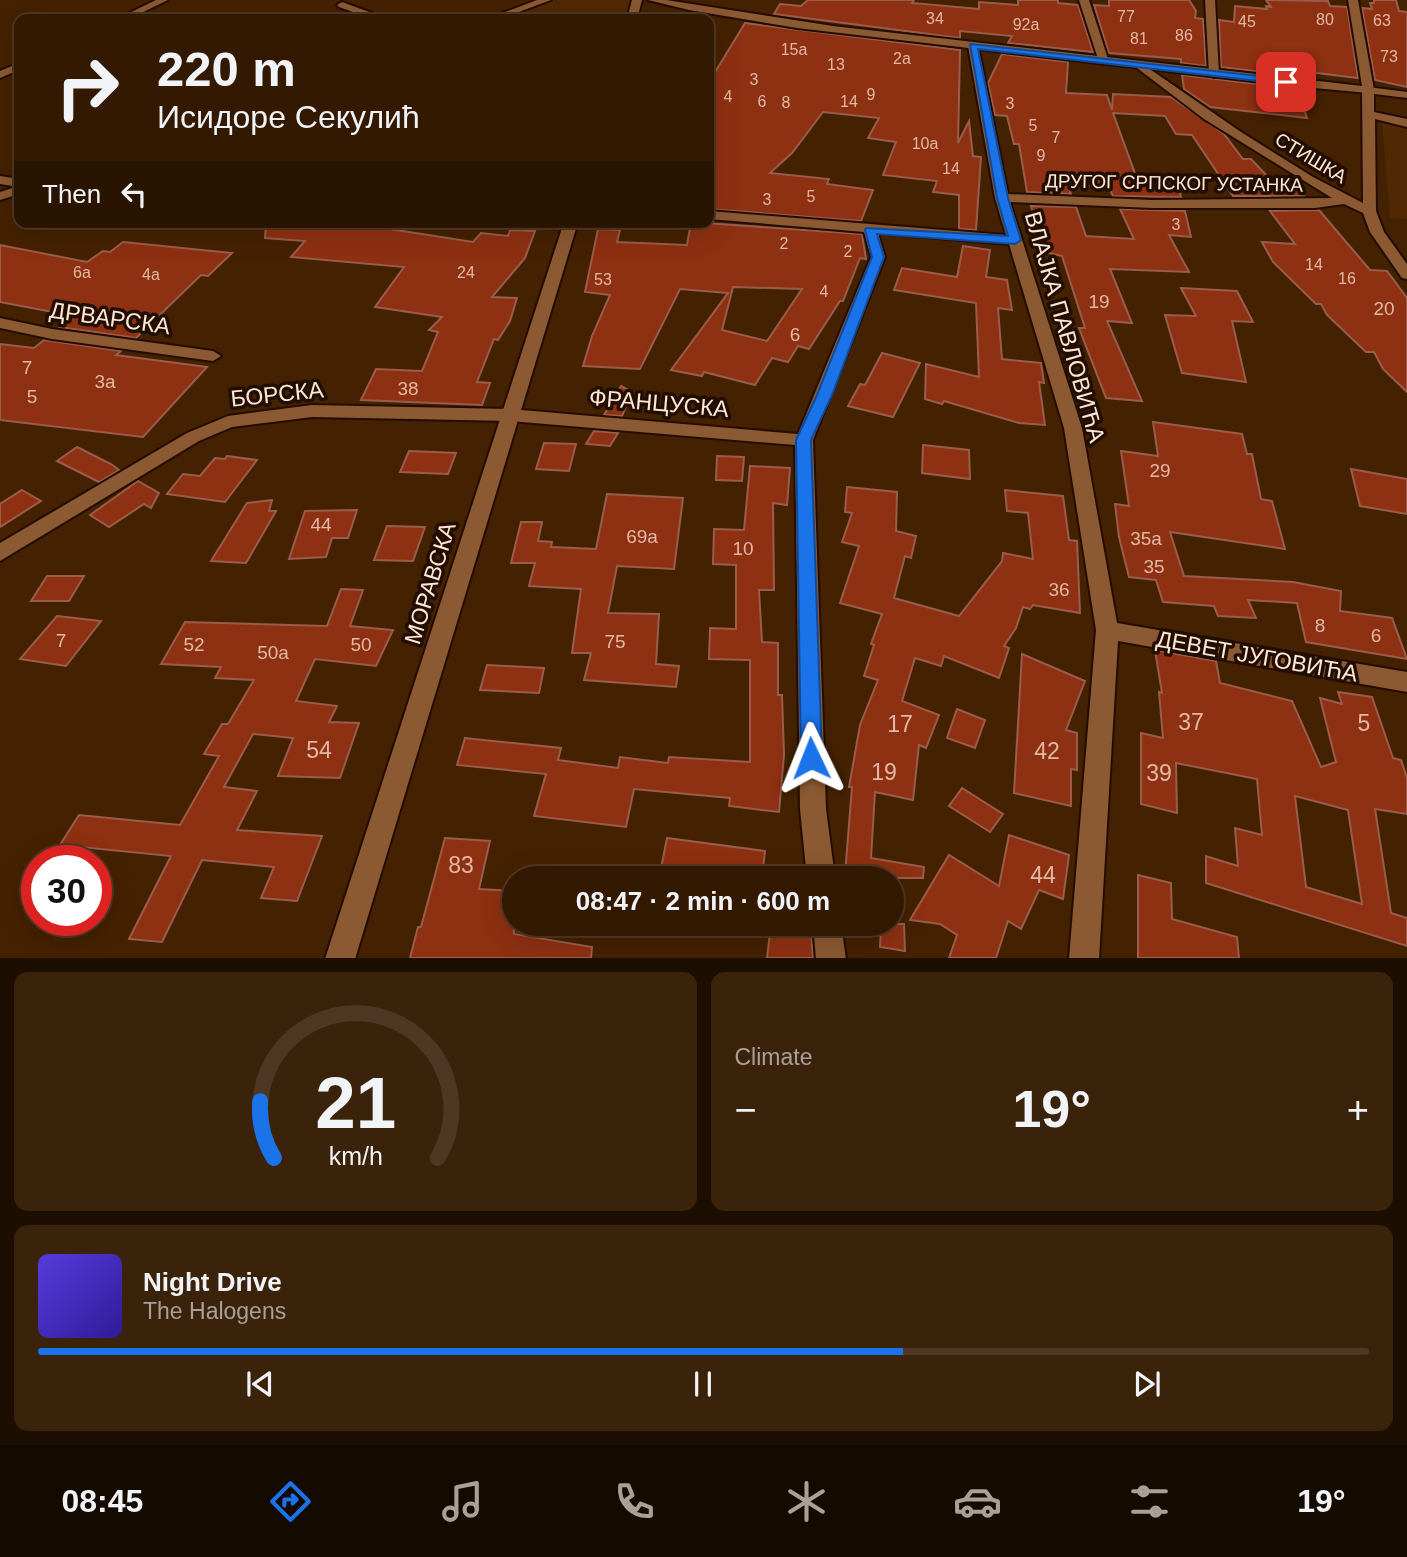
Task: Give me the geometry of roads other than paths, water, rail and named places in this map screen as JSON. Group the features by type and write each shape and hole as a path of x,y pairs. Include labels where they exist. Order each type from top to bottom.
{"street":[{"path":"133,14 163,0"},
{"path":"506,14 546,0"},
{"path":"653,0 757,19 1104,62 1407,95"},
{"path":"1084,0 1104,62"},
{"path":"1210,0 1214,74"},
{"path":"1353,0 1368,90 1371,190 1369,211 1377,232 1407,275"},
{"path":"342,5 366,14"},
{"name":"ВЛАЈКА ПАВЛОВИЋА","path":"973,46 1002,198 1073,428 1107,630 1084,958"},
{"name":"СТИШКА","path":"1141,66 1174,95 1346,200 1369,211"},
{"path":"1367,114 1407,123"},
{"name":"ДРУГОГ СРПСКОГ УСТАНКА","path":"1002,198 1152,204 1315,204 1346,200"},
{"path":"714,215 1015,240"},
{"name":"МОРАВСКА","path":"340,958 569,228"},
{"path":"820,866 813,809 804,440 878,257 870,230"},
{"name":"ДРВАРСКА","path":"0,323 86,339 214,356"},
{"name":"БОРСКА","path":"0,553 194,437 228,422 312,411 510,415"},
{"name":"ФРАНЦУСКА","path":"510,415 804,440"},
{"name":"ДЕВЕТ ЈУГОВИЋА","path":"1107,630 1407,682"},
{"path":"828,936 831,958"}]}
